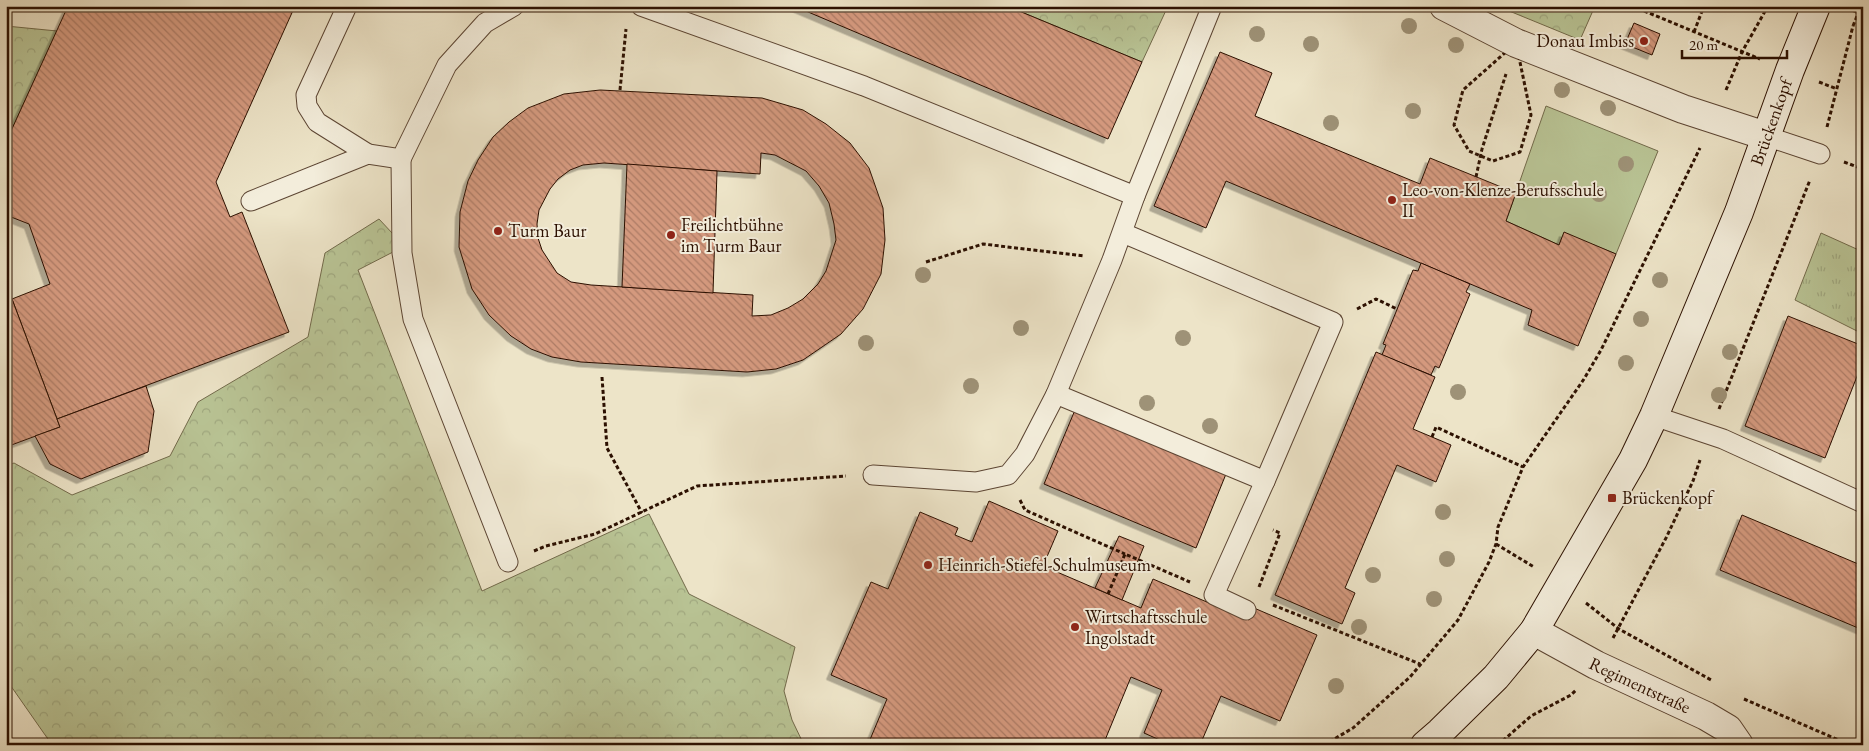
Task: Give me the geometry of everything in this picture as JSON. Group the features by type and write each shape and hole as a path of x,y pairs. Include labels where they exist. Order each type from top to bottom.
{"street":[{"path":"1444,6 1514,47 1766,136"},
{"name":"Brückenkopf","path":"1425,745 1496,677 1534,631 1616,490 1654,416 1739,212 1790,70 1815,8"},
{"name":"Regimentstraße","path":"1534,631 1596,665 1706,716 1728,729 1739,745"}],"lane":[{"path":"347,6 306,95 307,106 317,122 368,154 402,159"},
{"path":"508,562 413,319 402,253 402,159 447,65 485,23 514,6"},
{"path":"641,6 864,86 1135,196"},
{"path":"873,475 976,482 1008,475 1025,454 1056,394 1112,260 1135,196 1212,6"},
{"path":"1766,136 1820,154"},
{"path":"251,200 368,154"},
{"path":"1123,233 1333,322 1214,595 1246,610"},
{"path":"1056,394 1265,481"},
{"path":"1654,416 1709,433 1863,503"}],"path":[{"path":"1632,6 1790,70"},
{"path":"1694,32 1704,6"},
{"path":"1324,745 1353,728 1410,677 1458,620 1489,562 1496,544 1498,526 1524,467 1584,379 1601,350 1714,119 1742,52 1768,6"},
{"path":"1842,6 1863,15"},
{"path":"1498,745 1531,716 1571,695 1596,665 1619,629 1694,481 1709,433 1820,154 1853,26 1861,6"},
{"path":"620,90 626,25"},
{"path":"1514,47 1530,115 1520,152 1493,161 1469,151 1454,124 1463,90 1514,47"},
{"path":"1476,176 1507,70"},
{"path":"926,262 983,244 1112,260"},
{"path":"1333,322 1376,299 1397,308"},
{"path":"602,377 607,448 642,513"},
{"path":"1432,436 1436,427 1524,467"},
{"path":"508,562 546,546 595,534 697,486 873,475"},
{"path":"1025,510 1191,582 1194,576"},
{"path":"1247,519 1280,533 1258,589"},
{"path":"1496,544 1561,584 1619,629 1720,685"},
{"path":"1108,594 1125,554"},
{"path":"1264,602 1420,664"},
{"path":"1737,694 1850,745"}],"green space":[{"path":"1007,6 1168,6 1142,62"},
{"path":"1497,6 1595,6 1580,40"},
{"path":"6,26 57,31 6,142"},
{"path":"1546,106 1658,151 1616,254 1564,233 1559,245 1506,221"},
{"path":"379,219 393,234 393,252 358,270 482,591 649,514 689,594 795,647 784,691 792,720 804,745 64,745 50,742 6,679 6,466 14,463 72,495 170,456 198,402 308,337 325,253"},
{"path":"1821,233 1861,251 1863,247 1863,334 1795,300"}],"building":[{"path":"68,6 295,6 216,182 230,217 242,212 289,332 57,419 12,299 50,284 29,224 6,215 6,142"},
{"path":"794,6 1007,6 1142,62 1108,139"},
{"path":"1634,23 1660,34 1652,55 1625,44"},
{"name":"Leo-von-Klenze-Berufsschule II","path":"1220,52 1272,73 1255,116 1420,184 1430,158 1516,193 1506,221 1559,245 1564,232 1616,254 1578,346 1528,325 1532,310 1226,181 1206,228 1154,206"},
{"name":"Turm Baur","path":"600,90 762,98 803,110 826,124 850,143 869,168 883,208 885,240 881,274 863,309 841,334 803,360 776,369 747,372 581,362 552,357 531,349 511,336 489,315 472,289 459,247 460,212 468,181 478,160 493,137 528,108 564,94","holes":["761,153 775,155 806,171 819,186 829,203 836,240 826,271 818,284 803,299 771,315 752,316 753,295 591,285 571,282 557,273 542,250 538,238 539,210 550,189 558,179 570,170 583,165 604,163 760,174"]},
{"path":"627,164 717,171 713,293 622,287"},
{"path":"1421,263 1470,284 1466,292 1470,294 1439,368 1435,366 1431,375 1382,355 1386,345 1383,344 1413,270 1418,271"},
{"path":"9,291 60,427 6,447 6,292"},
{"path":"1788,316 1863,346 1863,361 1825,458 1745,426"},
{"path":"1376,352 1435,377 1413,429 1451,445 1436,482 1397,465 1345,588 1355,593 1342,624 1275,595"},
{"path":"146,386 154,411 148,452 81,479 50,464 35,436 60,427 57,419"},
{"path":"1075,410 1226,474 1196,548 1044,484"},
{"name":"Wirtschaftsschule Ingolstadt","path":"989,501 1058,531 1043,566 1141,608 1153,579 1249,620 1254,608 1317,635 1280,721 1221,696 1200,745 1171,745 1144,733 1162,690 1131,677 1103,745 875,745 869,742 887,699 831,675 871,582 888,589 920,512 958,528 955,535 972,542"},
{"path":"1742,515 1863,566 1863,630 1720,570"},
{"path":"1119,536 1144,546 1122,600 1095,588"}],"place":[{"name":"Donau Imbiss","path":"1644,41"},
{"name":"Leo-von-Klenze-Berufsschule II","path":"1392,200"},
{"name":"Turm Baur","path":"498,231"},
{"name":"Freilichtbühne im Turm Baur","path":"671,235"},
{"name":"Brückenkopf","path":"1612,498"},
{"name":"Heinrich-Stiefel-Schulmuseum","path":"928,565"},
{"name":"Wirtschaftsschule Ingolstadt","path":"1075,627"}]}
